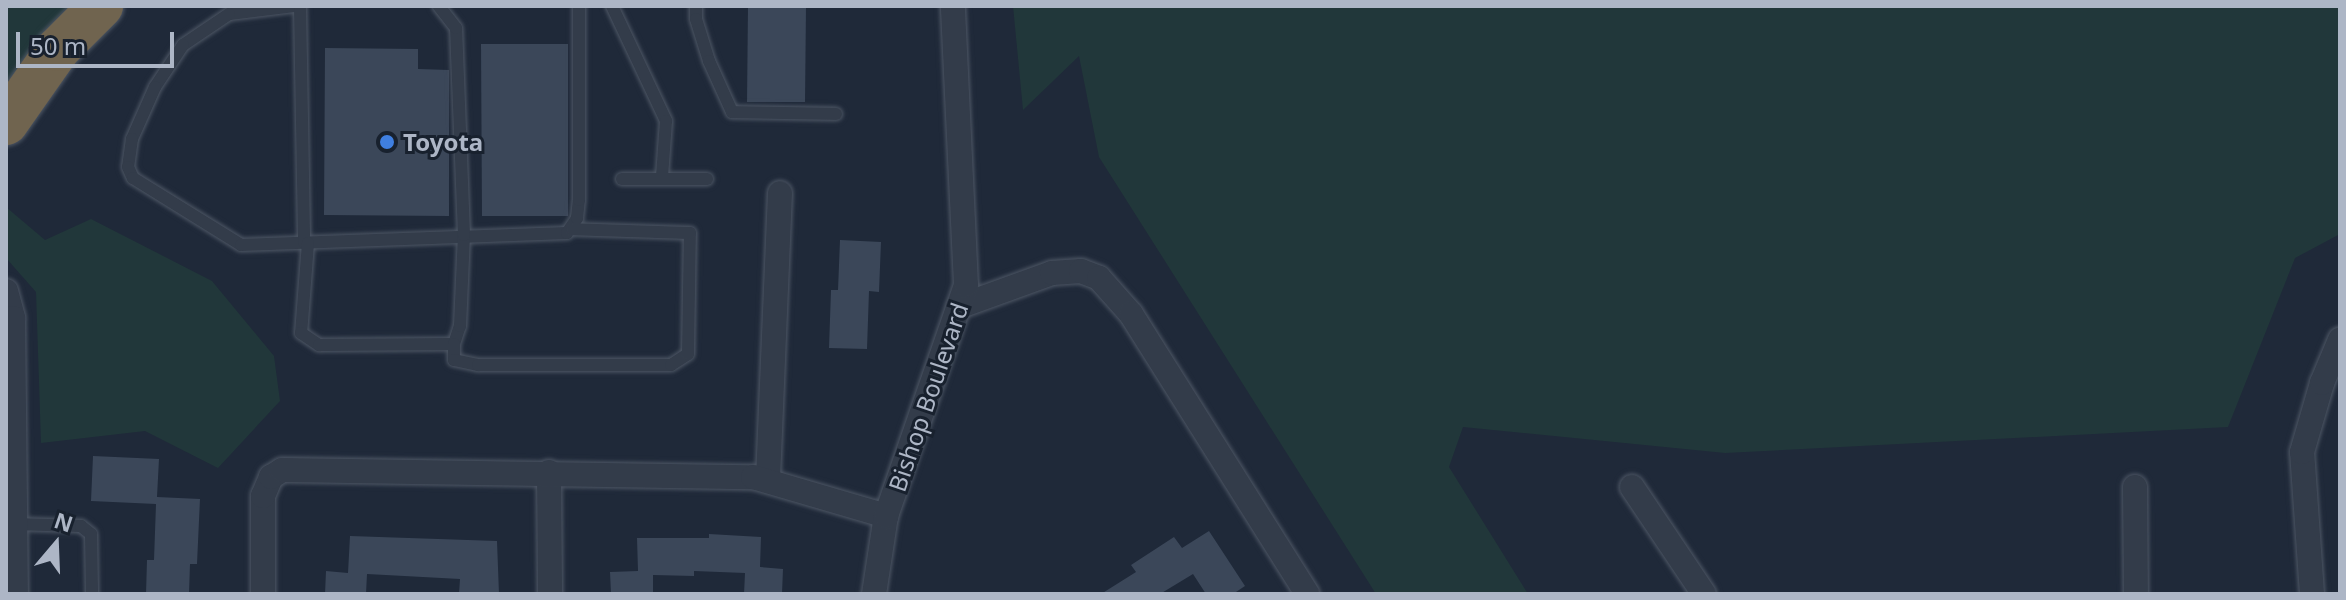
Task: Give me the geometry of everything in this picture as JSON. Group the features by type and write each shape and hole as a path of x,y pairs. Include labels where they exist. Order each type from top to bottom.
{"highway":[{"path":"6,123 58,49 101,6"}],"street":[{"name":"Bishop Boulevard","path":"874,594 886,516 966,285 953,6"},
{"path":"768,479 780,193"},
{"path":"958,307 1052,273 1081,271 1099,278 1131,314 1307,594"},
{"path":"6,291 13,318 16,594"},
{"path":"2312,594 2302,452 2331,383 2340,340"},
{"path":"263,594 263,496 271,477 282,470 549,472 768,479 886,516"},
{"path":"549,472 550,594"},
{"path":"1632,487 1704,594"},
{"path":"2135,487 2136,594"}],"lane":[{"path":"454,344 319,345 301,333 306,243 297,6 229,14 183,45 141,112 128,167 133,178 241,245 306,243 464,235 567,233 572,229 579,200 579,6"},
{"path":"440,6 456,28 464,235 460,326 454,344 454,360 478,365 671,365 688,354 690,233 572,229"},
{"path":"612,6 666,121 662,177"},
{"path":"696,6 696,19 709,61 732,112 836,114"},
{"path":"622,179 707,179"},
{"path":"14,524 81,526 91,534 92,594"}],"green space":[{"path":"6,6 81,6 6,98"},
{"path":"1013,6 2340,6 2340,234 2295,258 2228,427 1725,453 1463,427 1449,467 1528,594 1376,594 1099,157 1079,56 1023,110"},
{"path":"6,207 45,240 91,219 212,281 274,356 280,401 218,468 145,431 41,443 36,292 6,258"}],"building":[{"path":"748,6 806,6 805,102 747,102"},
{"name":"Toyota","path":"481,44 568,44 568,216 482,216"},
{"name":"Toyota","path":"325,48 418,49 418,69 449,70 449,216 324,215"},
{"path":"840,240 881,242 879,292 869,291 867,349 829,348 831,290 838,290"},
{"path":"93,456 159,459 157,497 200,499 197,564 190,564 189,594 146,594 147,560 154,560 156,504 91,501"},
{"path":"1209,531 1245,586 1233,594 1206,594 1193,574 1160,594 1101,594 1136,572 1131,565 1174,537 1182,548"},
{"path":"709,534 761,537 760,567 783,569 782,594 744,594 745,573 694,571 694,576 653,575 653,594 611,594 610,572 638,571 637,538 709,538"},
{"path":"350,536 497,541 499,594 459,594 460,579 367,574 366,594 325,594 326,571 348,573"}],"place":[{"name":"Toyota","path":"387,142"}]}
